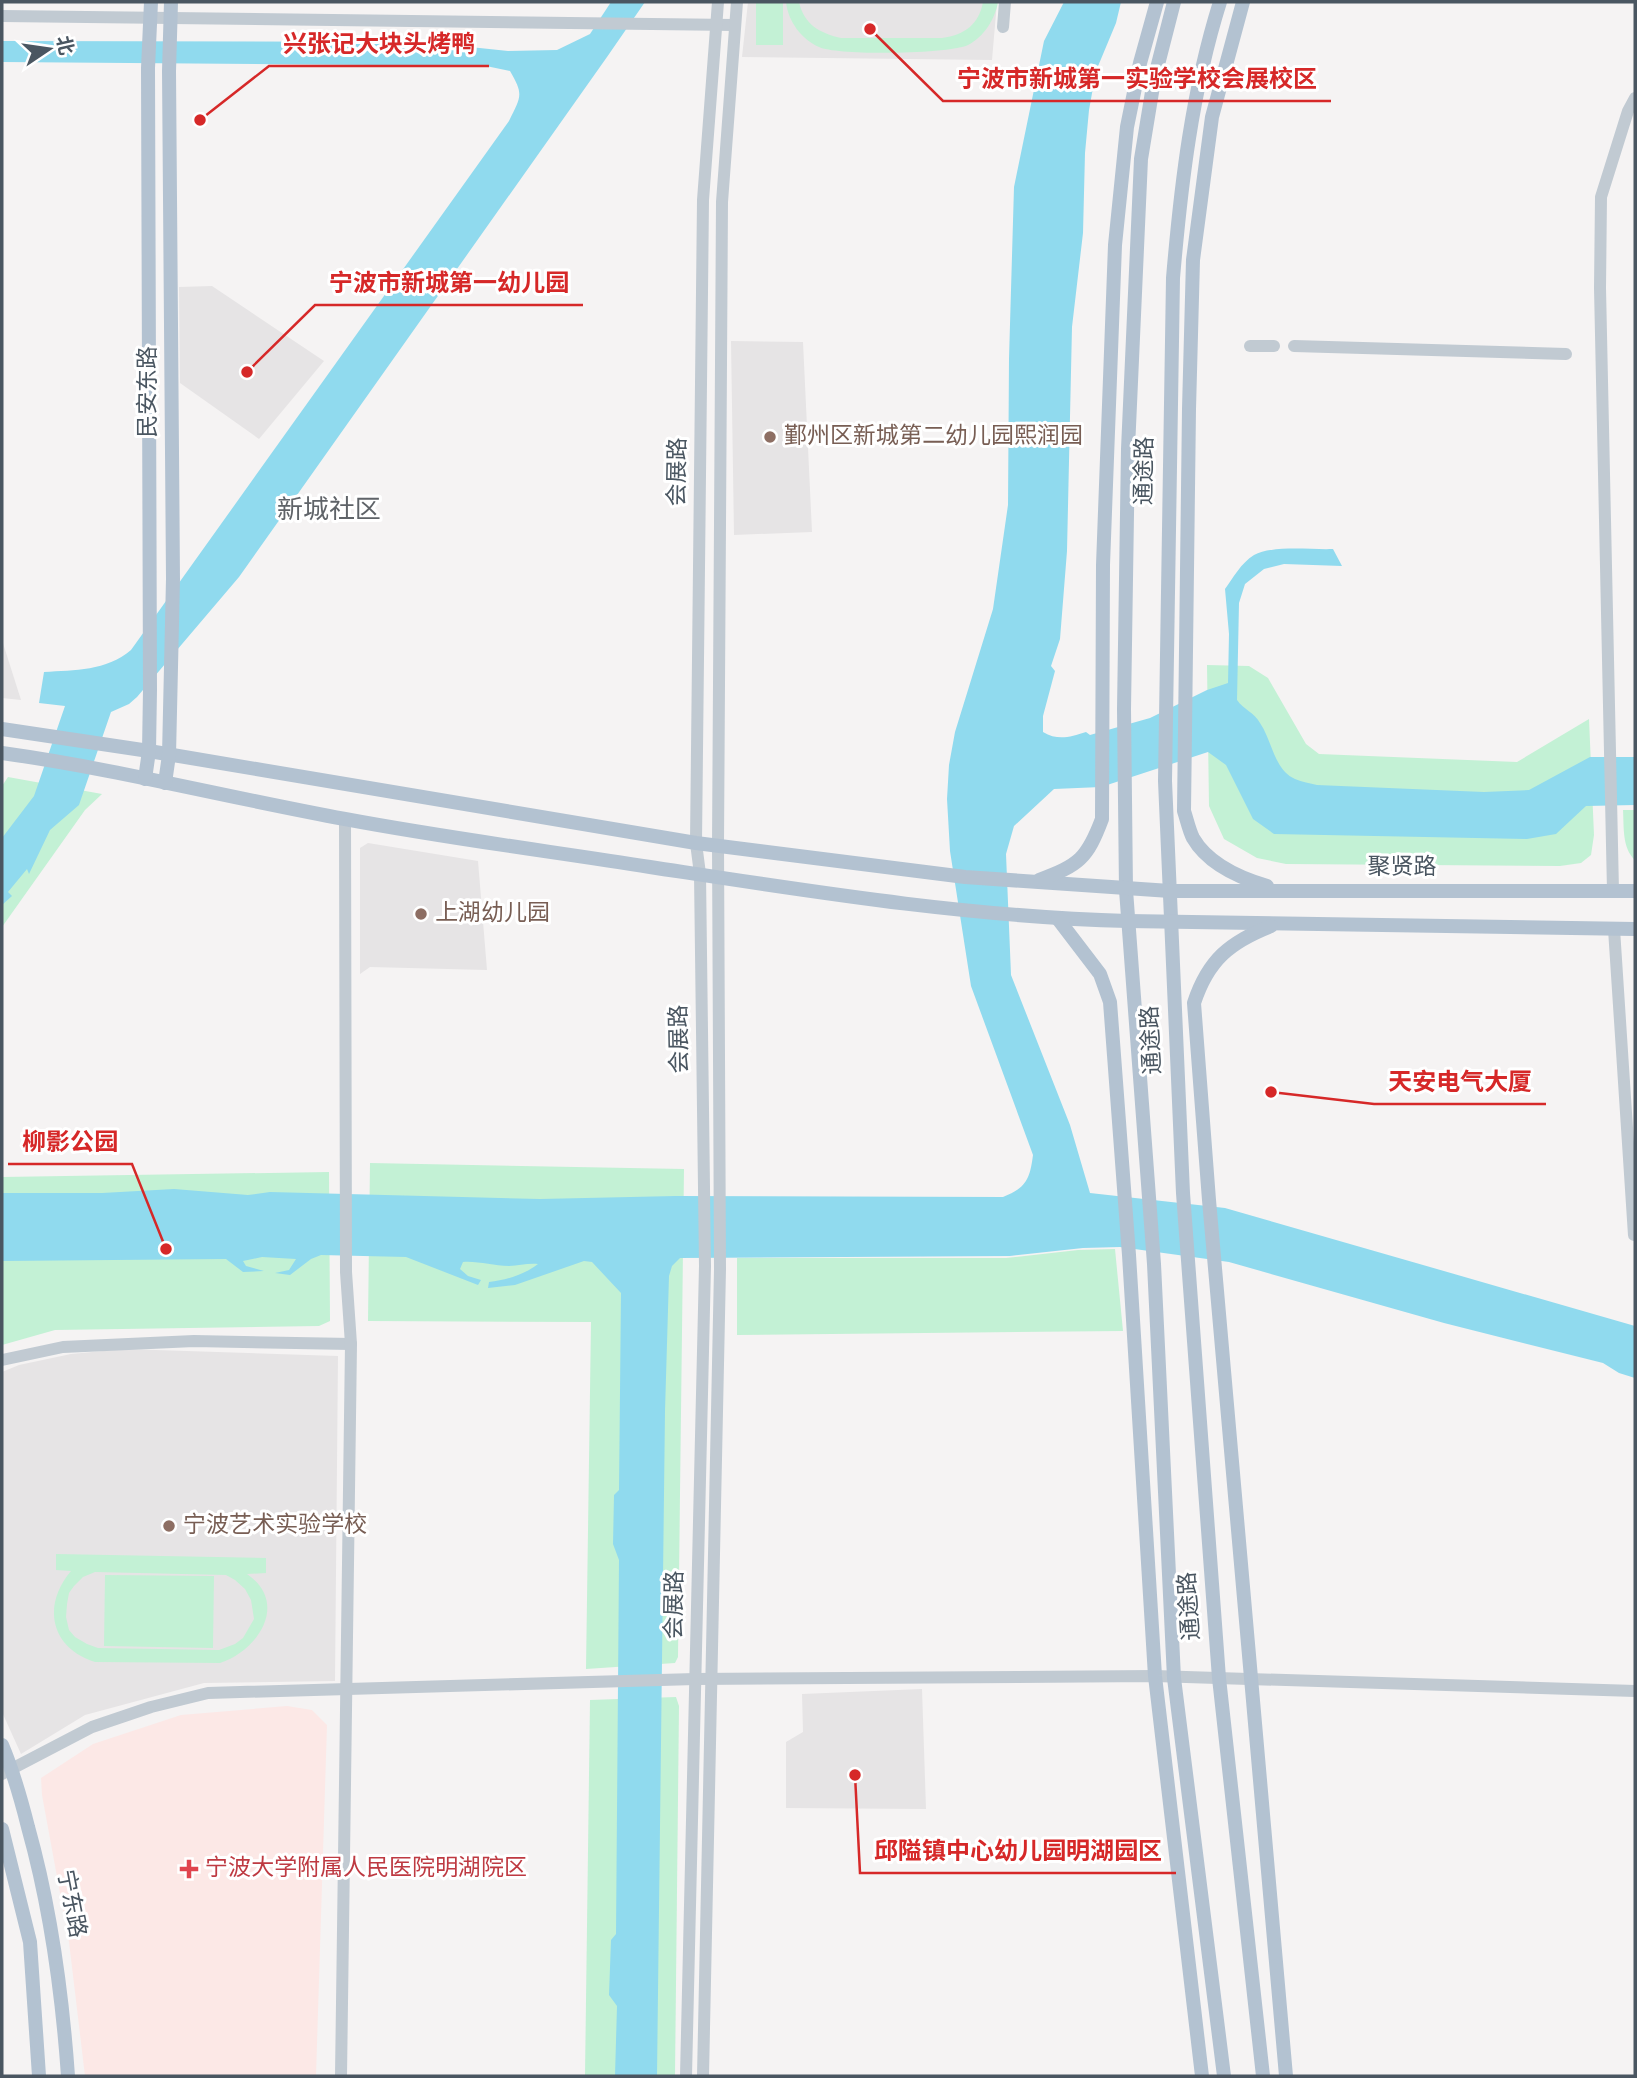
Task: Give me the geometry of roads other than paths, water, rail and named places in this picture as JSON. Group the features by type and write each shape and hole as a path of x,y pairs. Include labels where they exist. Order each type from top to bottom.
{"main road":[{"name":"民安东路","path":"145,779 149,751 150,690 148,68 151,2"},
{"name":"民安东路","path":"165,783 169,755 173,579 170,2"},
{"path":"1033,883 1073,866 1092,846 1102,819 1103,565 1115,245 1127,127 1140,63 1157,2"},
{"name":"通途路","path":"1174,2 1154,80 1141,159 1128,449 1124,709 1126,890 1154,1264 1174,1678 1224,2076"},
{"name":"通途路","path":"1220,2 1197,90 1180,203 1173,278 1165,697 1166,781 1183,1193 1219,1678 1264,2076"},
{"path":"1243,2 1212,117 1194,260 1189,397 1184,811 1193,838 1210,857 1249,881 1285,891"},
{"name":"聚贤路","path":"2,729 149,751 696,843 965,877 1170,891 1635,891"},
{"path":"2,753 98,768 345,819 720,878 968,911 1058,919 1128,921 1635,929"},
{"path":"1058,919 1100,974 1110,1002 1125,1188 1155,1676 1202,2076"},
{"path":"1277,924 1233,943 1214,962 1200,985 1194,1003 1286,2076"},
{"name":"宁东路","path":"2,1745 7,1771 38,1860 54,1938 68,2076"},
{"name":"宁东路","path":"2,1829 30,1942 39,2076"}],"street":[{"name":"会展路","path":"686,2076 705,1266 700,874 696,843 703,200 718,2"},
{"name":"会展路","path":"703,2076 720,1269 718,845 722,202 737,2"},
{"path":"1003,27 1005,2"},
{"path":"2,16 150,19 169,27 734,25"},
{"path":"1613,891 1600,302 1601,197 1628,111 1635,97"},
{"path":"1250,345 1274,346"},
{"path":"1294,346 1566,354"},
{"path":"341,2076 351,1344 346,1272 345,819"},
{"path":"1614,929 1634,1235"},
{"path":"2,1360 63,1347 194,1341 351,1344"},
{"path":"7,1771 92,1727 151,1707 208,1693 695,1679 1155,1676 1635,1691"}],"water":[{"path":"611,2 645,2 239,577 137,697 111,712 79,805 50,830 29,874 27,869 8,892 12,896 2,905 2,838 34,796 65,706 39,703 44,672 101,666 131,650 509,121 519,91 510,71 486,66 2,62 2,41 423,42 508,51 557,50 590,34"},
{"path":"1064,2 1121,2 1116,23 1096,71 1089,110 1083,233 1072,327 1067,551 1060,639 1051,666 1055,671 1043,716 1043,732 1059,737 1086,732 1090,735 1150,718 1207,690 1228,683 1229,634 1225,589 1238,571 1249,558 1262,552 1281,549 1333,549 1342,566 1284,564 1264,569 1245,584 1239,603 1237,700 1258,719 1278,762 1288,775 1317,785 1484,792 1529,790 1590,757 1635,757 1635,805 1586,806 1556,834 1527,839 1274,834 1253,819 1226,765 1208,752 1101,787 1054,789 1014,826 1006,854 1011,975 1070,1125 1090,1193 1225,1208 1635,1326 1635,1378 1619,1373 1603,1363 1444,1323 1229,1262 1120,1247 1010,1256 680,1258 672,1266 669,1276 665,1411 657,2076 615,2076 617,2006 609,1995 611,1940 616,1934 619,1560 613,1544 614,1495 619,1490 621,1293 592,1262 584,1261 515,1285 488,1288 489,1282 515,1276 538,1264 509,1266 463,1262 460,1269 468,1276 481,1280 478,1285 406,1257 321,1255 290,1275 275,1273 289,1270 296,1259 262,1257 243,1261 246,1266 264,1271 243,1272 226,1259 2,1261 2,1193 102,1193 174,1189 248,1195 270,1192 540,1199 676,1196 1003,1197 1026,1182 1033,1155 971,986 950,851 947,799 955,732 993,609 1008,505 1014,187 1044,41"}],"place":[{"name":"宁波市新城第一实验学校会展校区","path":"870,29"},
{"name":"兴张记大块头烤鸭","path":"200,120"},
{"name":"宁波市新城第一幼儿园","path":"247,372"},
{"name":"鄞州区新城第二幼儿园熙润园","path":"770,437"},
{"name":"上湖幼儿园","path":"421,914"},
{"name":"天安电气大厦","path":"1271,1092"},
{"name":"柳影公园","path":"166,1249"},
{"name":"宁波艺术实验学校","path":"169,1526"},
{"name":"邱隘镇中心幼儿园明湖园区","path":"855,1775"},
{"name":"宁波大学附属人民医院明湖院区","path":"189,1869"}],"district":[{"name":"新城社区","path":"329,511"}]}
